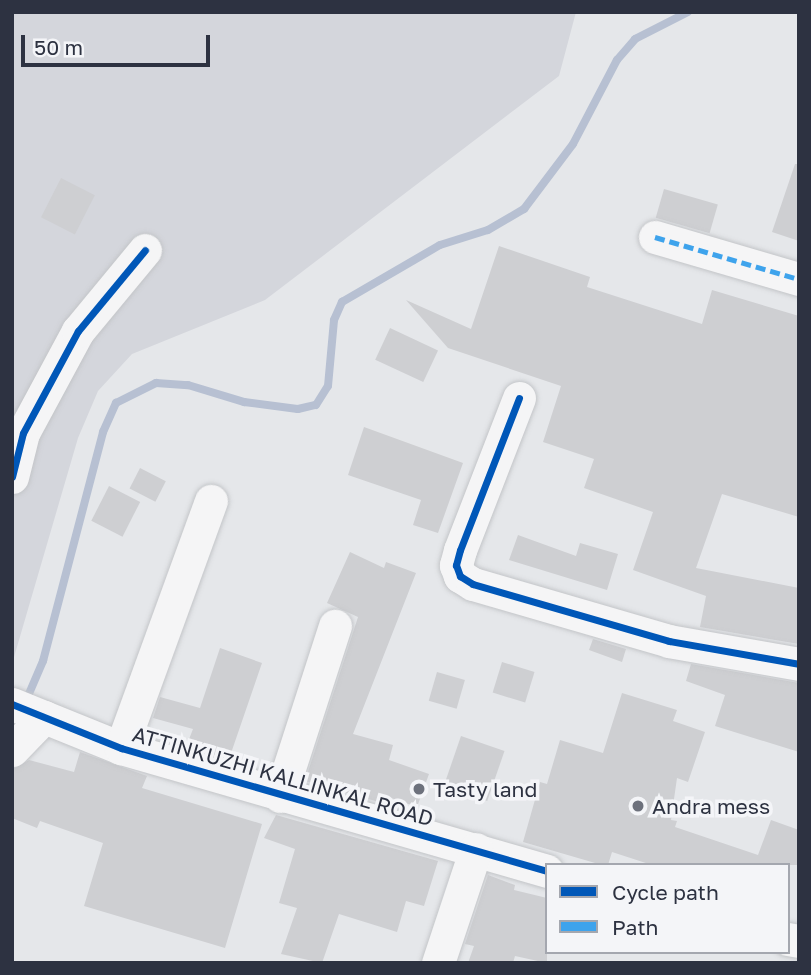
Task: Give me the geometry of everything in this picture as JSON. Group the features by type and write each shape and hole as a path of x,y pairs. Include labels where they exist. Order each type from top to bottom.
{"street":[{"path":"654,237 799,279"},
{"path":"12,477 23,433 78,331 145,250"},
{"path":"697,272 799,302"},
{"path":"519,398 460,551 456,565 460,576 473,584 669,641 799,664"},
{"path":"121,748 211,501"},
{"path":"280,796 335,626"},
{"path":"12,750 27,710"},
{"name":"ATTINKUZHI KALLINKAL ROAD","path":"27,710 121,748 545,870"},
{"path":"438,963 476,849"}],"shaded area":[{"path":"12,12 576,12 559,76 265,300 132,354 98,391 78,438 12,664"}],"building":[{"path":"795,164 799,164 799,241 772,232"},
{"path":"61,178 95,195 75,234 41,217"},
{"path":"664,189 718,204 710,233 656,218"},
{"path":"499,246 590,277 587,287 702,324 712,290 799,316 799,517 722,494 696,568 799,588 799,644 700,627 706,596 633,570 653,512 584,488 594,459 543,442 561,386 448,348 406,300 471,329"},
{"path":"390,328 438,350 423,382 375,360"},
{"path":"364,427 463,463 438,533 413,525 421,500 348,475"},
{"path":"140,468 166,481 155,502 130,488"},
{"path":"109,486 140,502 122,537 91,521"},
{"path":"518,535 576,556 580,543 618,554 607,590 509,560"},
{"path":"350,552 384,568 386,562 416,573 353,734 393,745 389,760 429,774 417,807 391,798 389,805 305,781 358,617 327,603"},
{"path":"593,639 626,649 622,662 589,650"},
{"path":"220,648 262,663 229,759 186,747 193,729 153,718 160,697 200,708"},
{"path":"502,662 535,672 525,703 493,693"},
{"path":"691,664 799,683 799,752 715,726 725,695 686,681"},
{"path":"437,672 465,680 457,709 429,701"},
{"path":"622,693 677,710 673,721 705,732 688,782 677,778 671,820 677,821 675,827 758,855 771,820 799,830 799,865 646,863 612,852 609,863 595,863 523,842 540,782 547,784 560,740 603,753"},
{"path":"461,736 504,751 487,801 444,786"},
{"path":"80,752 147,776 142,788 262,824 225,948 84,906 103,843 40,821 37,828 12,818 13,769 29,760 74,772"},
{"path":"276,815 438,861 424,906 406,901 397,932 339,914 322,963 281,954 297,908 279,903 295,849 264,838"},
{"path":"488,875 515,885 514,890 545,898 547,963 515,956 513,963 468,963 474,946 465,944"}],"waterway":[{"path":"25,703 43,661 103,432 116,403 156,383 188,385 244,402 298,409 316,405 328,386 334,320 342,302 440,245 488,230 524,209 573,144 617,60 635,39 688,12"}],"marked path":[{"path":"655,237 799,279"}],"cycle path":[{"path":"12,477 23,433 78,331 145,250"},
{"path":"519,398 460,550 456,565 460,576 473,584 669,641 799,664"},
{"path":"12,704 121,748 545,870"}],"place":[{"name":"Tasty land","path":"419,789"},
{"name":"Andra mess","path":"638,806"}]}
